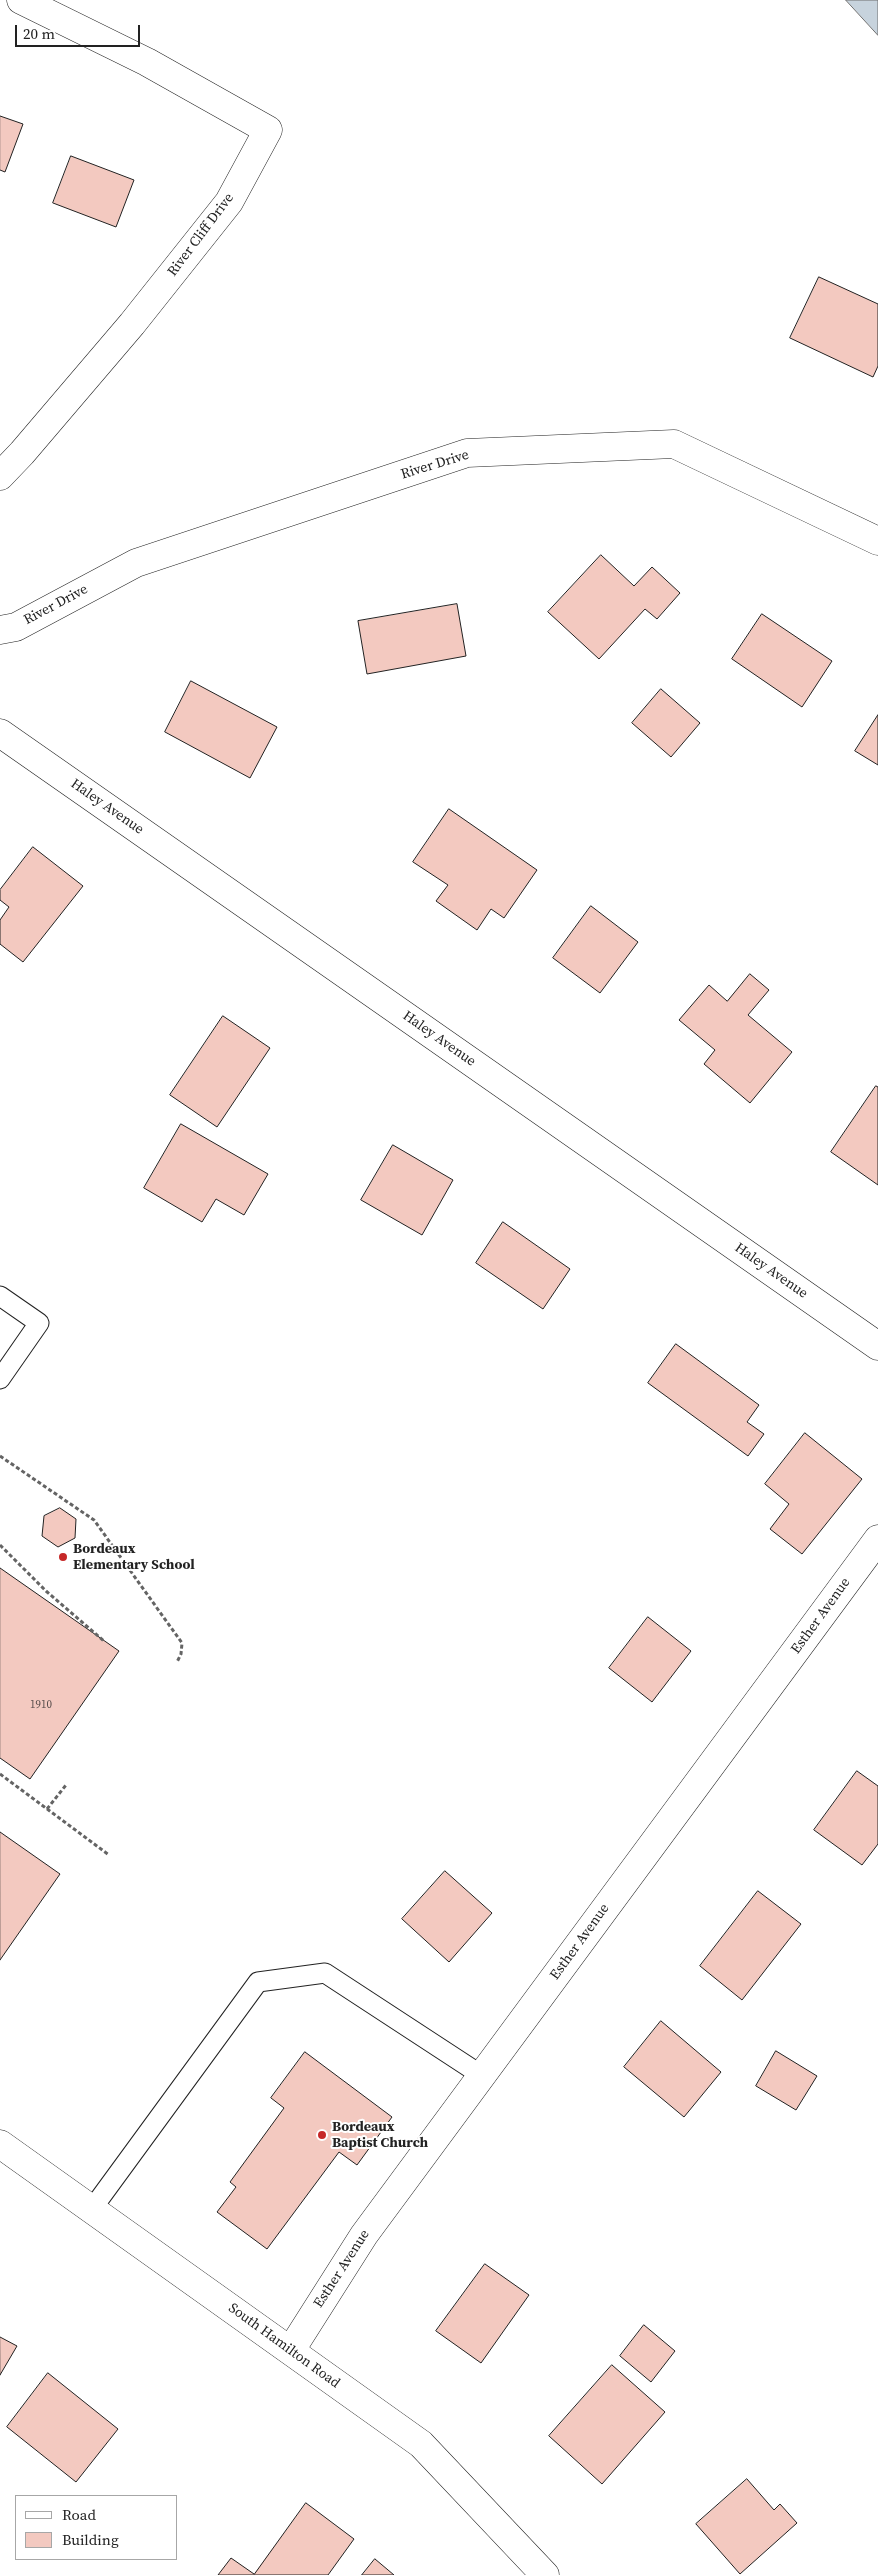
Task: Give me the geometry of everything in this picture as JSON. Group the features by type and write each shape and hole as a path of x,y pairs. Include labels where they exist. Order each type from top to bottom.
{"street":[{"name":"River Cliff Drive","path":"0,476 22,453 132,324 229,202 268,130 147,62 21,0"},
{"name":"River Drive","path":"0,630 16,627 136,563 467,453 674,444 878,541"},
{"name":"Haley Avenue","path":"0,733 878,1346"},
{"name":"Esther Avenue","path":"291,2350 364,2235 878,1539"},
{"name":"South Hamilton Road","path":"0,2144 421,2444 545,2575"}],"lane":[{"path":"0,1296 39,1323 0,1379"},
{"path":"92,2209 258,1982 325,1973 482,2075"}],"path":[{"path":"0,1456 94,1520 182,1643 181,1654 177,1662"},
{"path":"0,1545 46,1591 104,1641"},
{"path":"0,1775 109,1855"},
{"path":"47,1809 66,1785"}],"shaded area":[{"path":"846,0 878,0 878,35"}],"building":[{"path":"0,116 23,124 5,172 0,170"},
{"path":"71,156 134,180 116,227 53,203"},
{"path":"819,277 878,304 878,366 873,377 790,338"},
{"path":"601,555 634,586 652,567 680,593 657,619 645,609 599,659 548,612"},
{"path":"457,604 466,656 367,674 358,621"},
{"path":"762,614 832,661 802,707 732,659"},
{"path":"191,681 277,727 250,778 165,732"},
{"path":"661,689 700,723 671,757 632,723"},
{"path":"878,715 878,765 855,751"},
{"path":"449,809 537,870 504,918 491,909 477,930 436,901 448,885 413,862"},
{"path":"33,847 83,886 23,962 0,944 0,920 9,907 0,900 0,890"},
{"path":"591,906 638,942 600,993 553,958"},
{"path":"750,974 769,990 748,1015 792,1052 750,1103 704,1064 715,1050 679,1020 709,985 727,1001"},
{"path":"223,1016 270,1048 217,1127 170,1095"},
{"path":"876,1086 878,1087 878,1185 831,1152"},
{"path":"181,1124 268,1174 244,1215 216,1199 202,1222 144,1188"},
{"path":"393,1145 453,1180 422,1235 361,1200"},
{"path":"503,1222 570,1269 543,1309 476,1263"},
{"path":"676,1344 759,1405 747,1422 764,1434 748,1456 648,1383"},
{"path":"805,1433 862,1479 802,1554 770,1529 789,1504 765,1484"},
{"path":"60,1508 76,1519 75,1538 58,1547 42,1536 44,1516"},
{"path":"0,1568 119,1651 30,1779 0,1758"},
{"path":"648,1617 691,1651 652,1702 609,1668"},
{"path":"857,1771 878,1786 878,1844 862,1865 814,1830"},
{"path":"0,1832 60,1874 0,1960"},
{"path":"445,1871 492,1913 449,1962 402,1919"},
{"path":"758,1891 801,1924 742,2000 700,1966"},
{"path":"661,2021 721,2072 684,2117 624,2067"},
{"path":"776,2051 817,2076 796,2110 756,2086"},
{"name":"Bordeaux Baptist Church","path":"305,2052 392,2117 357,2165 339,2152 267,2249 217,2212 236,2187 230,2182 284,2108 271,2098"},
{"path":"485,2264 529,2295 481,2363 436,2331"},
{"path":"644,2325 675,2351 651,2382 620,2356"},
{"path":"0,2337 17,2346 0,2375"},
{"path":"612,2365 665,2412 602,2484 549,2436"},
{"path":"48,2373 118,2429 76,2482 7,2427"},
{"path":"747,2479 774,2510 780,2504 797,2523 740,2574 696,2524"},
{"path":"306,2503 354,2539 328,2575 218,2575 231,2558 254,2574"},
{"path":"375,2559 394,2575 362,2575"}],"place":[{"name":"Bordeaux Elementary School","path":"63,1557"},
{"name":"Bordeaux Baptist Church","path":"322,2135"}]}
